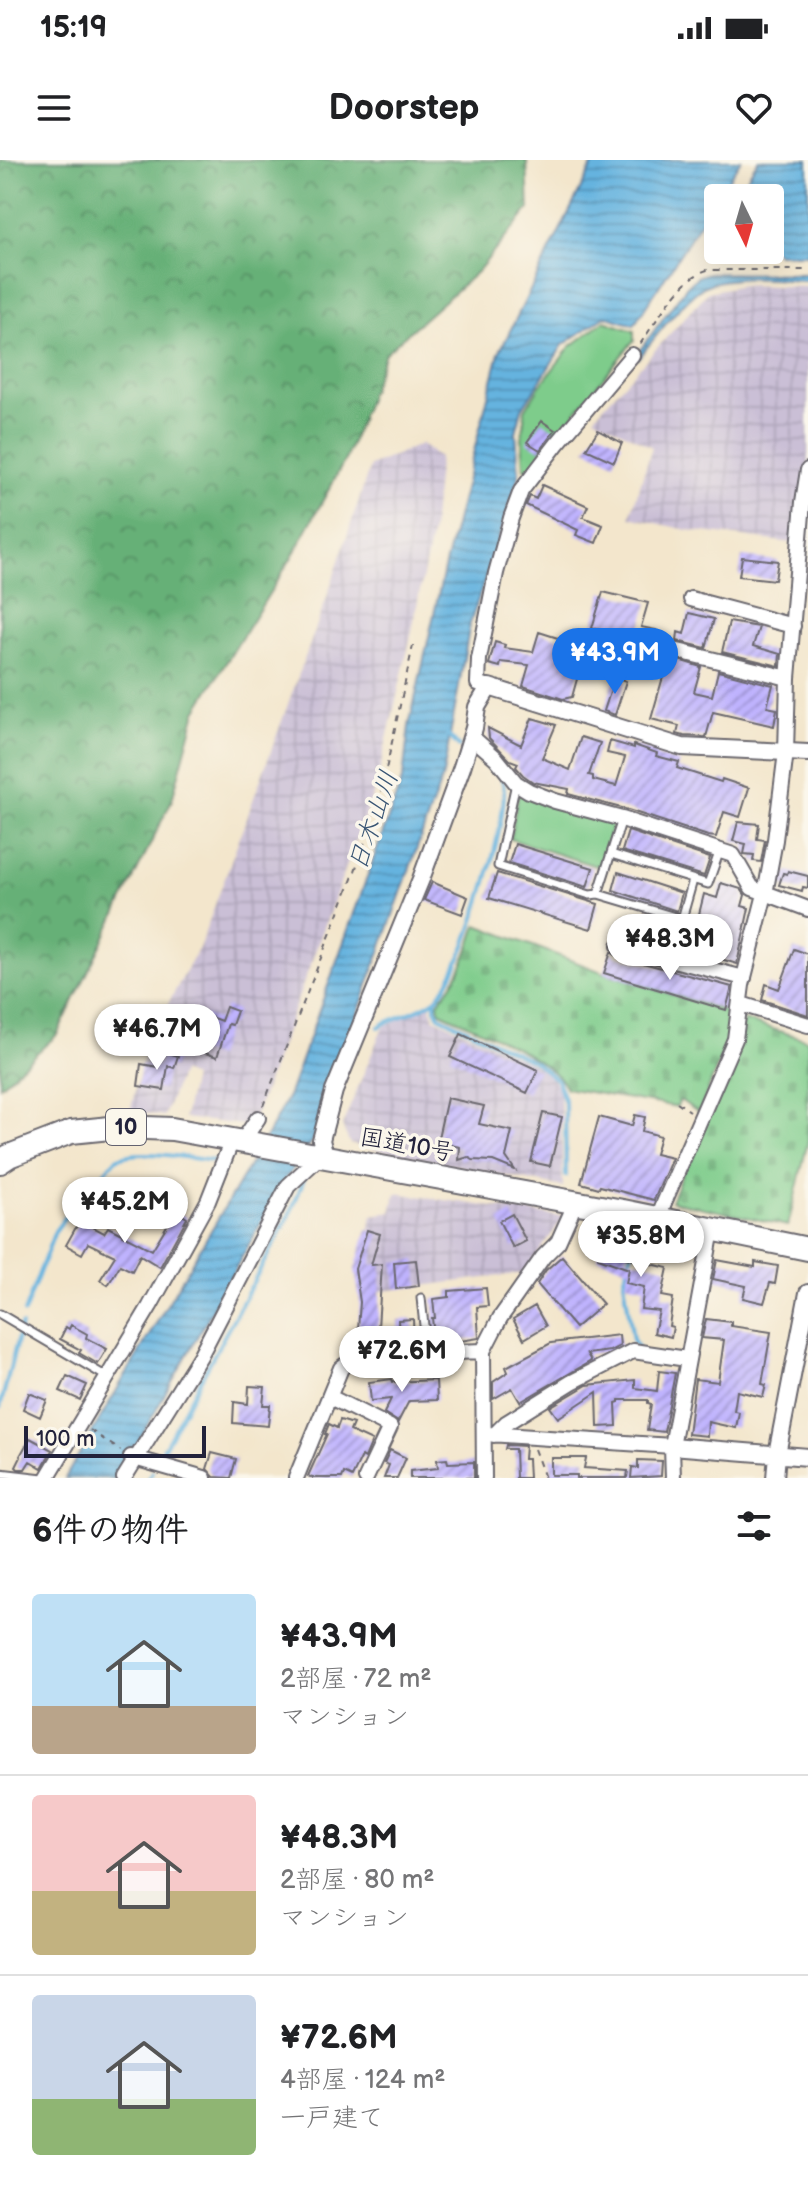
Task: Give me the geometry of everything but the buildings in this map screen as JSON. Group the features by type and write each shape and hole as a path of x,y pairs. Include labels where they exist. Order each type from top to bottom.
{"highway":[{"name":"国道10号","path":"0,1162 71,1132 120,1127 172,1129 808,1249"}],"street":[{"path":"632,355 521,491 496,573 479,659 478,683 682,747 808,753"},
{"path":"657,1219 735,1039 744,978 765,894 786,752 788,678 808,470"},
{"path":"691,599 793,626"},
{"path":"678,651 788,678"},
{"path":"124,1478 133,1458 200,1356 288,1186 320,1156 334,1091 421,879 472,737 477,707 489,687"},
{"path":"472,737 496,758 516,783 555,801 733,855 752,888 808,909"},
{"path":"619,946 744,978"},
{"path":"741,1004 808,1025"},
{"path":"45,1478 150,1306 208,1201 229,1152 243,1143 258,1118"},
{"path":"484,1478 489,1434 483,1351 500,1318 543,1257 558,1242 571,1213 571,1202"},
{"path":"673,1478 672,1446 712,1230"},
{"path":"775,1478 808,1293"},
{"path":"296,1478 341,1368 350,1361 483,1351"},
{"path":"489,1434 572,1382 633,1351 687,1359"},
{"path":"330,1397 390,1427 366,1478"},
{"path":"489,1434 808,1457"},
{"path":"133,1458 204,1478"}],"lane":[{"path":"516,783 498,866 590,895 598,894 682,919 693,880"},
{"path":"598,894 622,819"},
{"path":"611,854 708,884 720,850"},
{"path":"421,1298 427,1353"},
{"path":"0,1314 107,1377"},
{"path":"0,1473 45,1478"}],"path":[{"path":"632,355 685,283 696,273 707,270 808,270"},
{"path":"258,1118 355,871 380,797 414,641"},
{"path":"86,1427 133,1458"},
{"path":"531,1438 545,1478"}],"shaded area":[{"path":"742,285 808,287 808,545 687,530 630,517 652,447 594,417 708,292"},
{"path":"421,444 439,457 432,531 376,786 251,1126 184,1118 193,1077 181,1072 164,1116 130,1111 149,1038 200,946 327,597 370,466"},
{"path":"430,1005 434,1018 546,1070 560,1089 563,1187 350,1144 342,1126 382,1029"},
{"path":"396,1193 564,1217 524,1273 359,1294 372,1215 391,1212"}],"green space":[{"path":"0,160 527,160 529,209 478,271 385,353 346,458 292,557 196,711 172,800 57,1035 0,1086"},
{"path":"604,321 634,331 634,340 531,473 524,469 522,438 525,410 570,347"},
{"path":"525,793 609,822 612,827 599,867 510,839 518,795"},
{"path":"477,925 602,972 733,1014 733,1025 699,1113 680,1100 677,1107 566,1088 558,1077 528,1055 439,1011 438,1002 457,975"},
{"path":"744,1020 808,1040 808,1141 788,1226 671,1201"}],"water":[{"path":"595,160 741,160 725,184 704,184 704,217 634,325 605,316 563,345 522,409 516,432 519,476 470,624 443,775 312,1142 285,1180 116,1478 65,1478 289,1094 403,777 409,726 445,565 499,353"},
{"path":"758,160 808,160 808,254 784,254 784,184 743,184"},
{"path":"708,273 808,274 808,281 743,279 707,285 680,307 638,358 637,354 687,286"}],"waterway":[{"path":"447,734 459,747"},
{"path":"379,1027 433,1001 449,981 471,930 490,867 502,811 504,792 501,773"},
{"path":"435,1000 439,1016 535,1062 557,1080 565,1102 566,1176"},
{"path":"24,1313 55,1231 116,1159 149,1154 213,1161"},
{"path":"159,1457 291,1212 304,1179"},
{"path":"638,1230 624,1281 633,1340 638,1347"},
{"path":"0,1408 21,1325"},
{"path":"148,1478 152,1472"}],"water label":[{"name":"日木山川","path":"374,821"}]}
